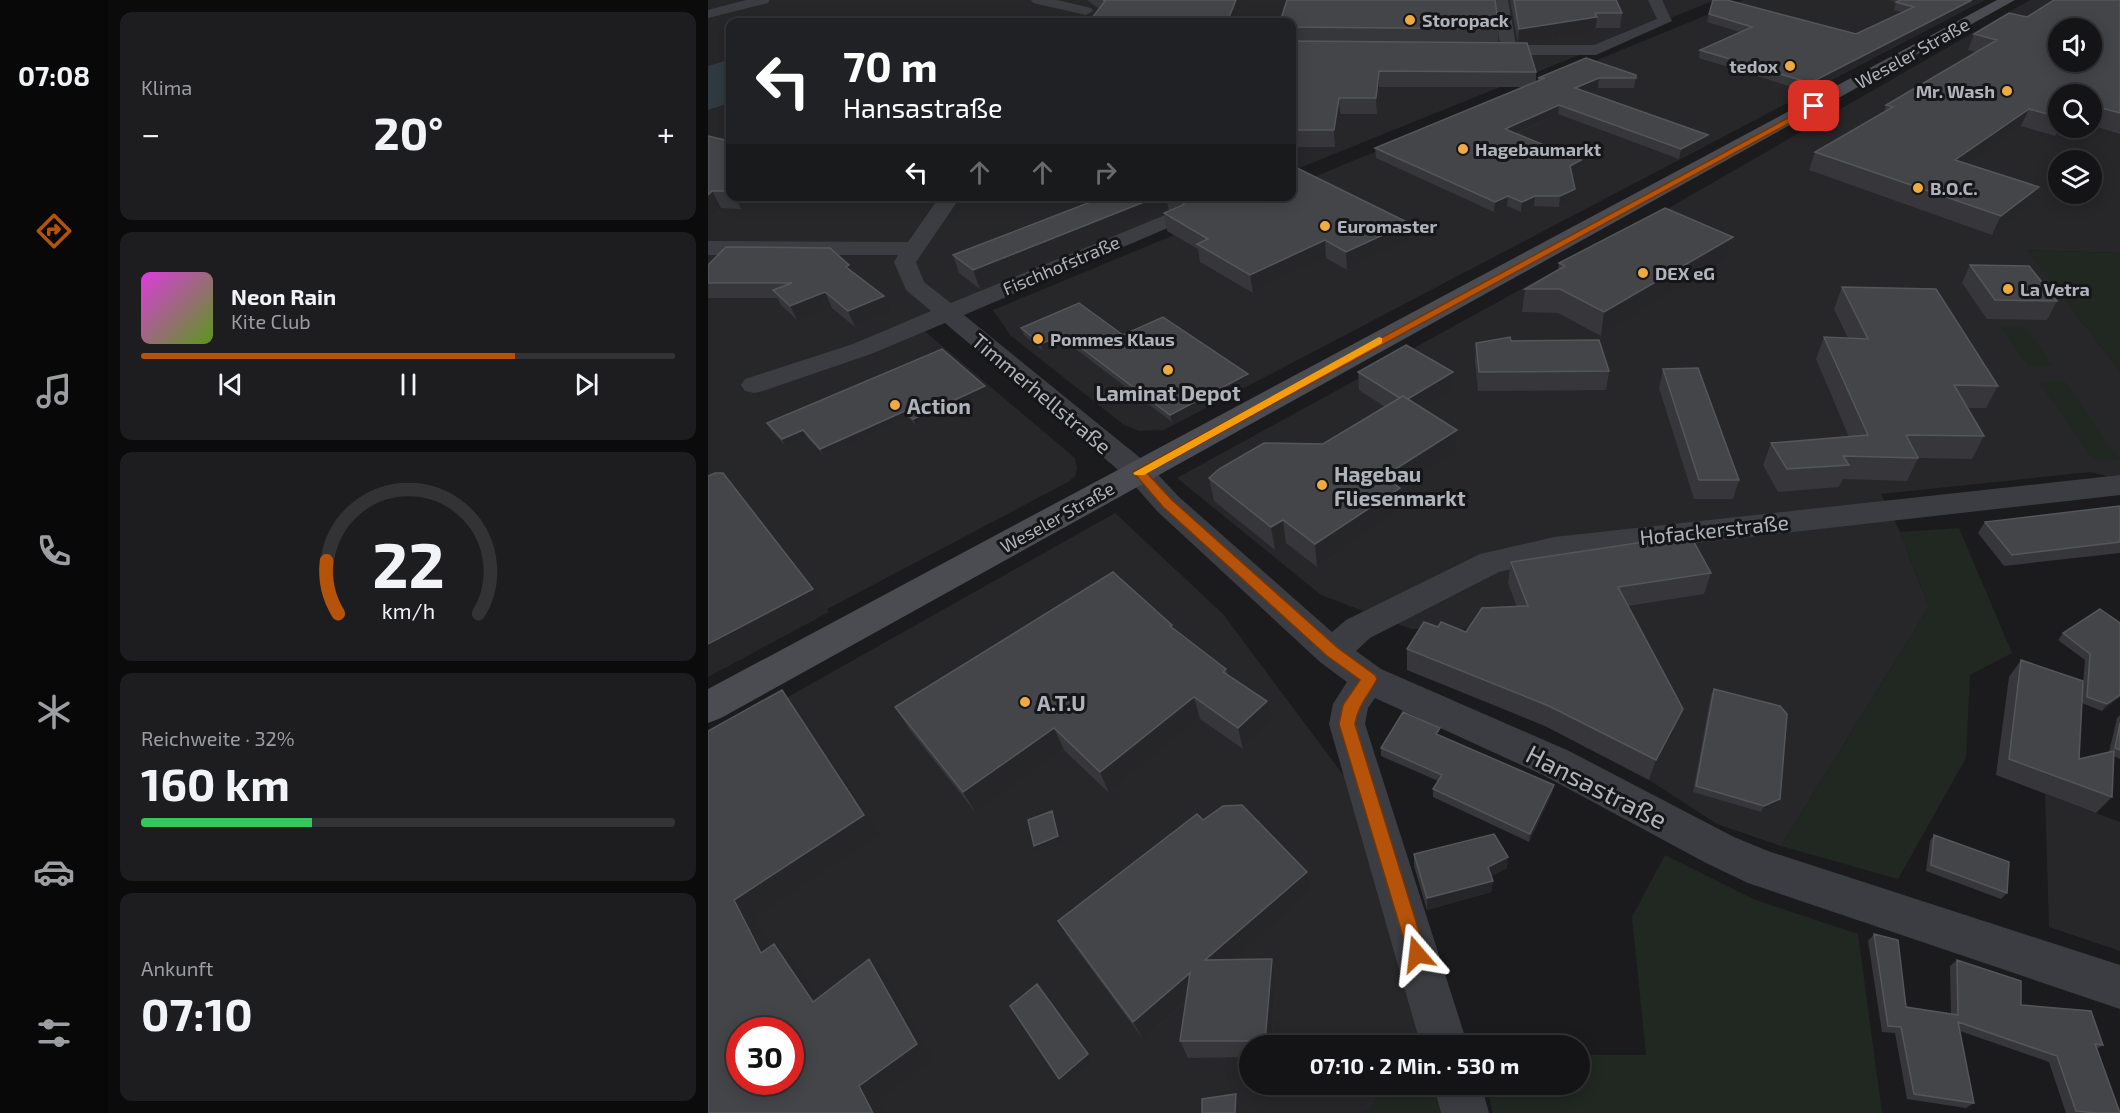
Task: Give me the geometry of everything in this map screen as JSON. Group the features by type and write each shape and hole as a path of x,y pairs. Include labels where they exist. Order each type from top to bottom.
{"main road":[{"name":"Weseler Straße","path":"708,707 2008,0"}],"street":[{"path":"708,8 739,0"},
{"path":"708,14 763,0"},
{"path":"1038,0 1086,11"},
{"path":"1501,0 1509,50"},
{"path":"1474,50 1601,49 1665,21 1655,0"},
{"name":"Timmerhellstraße","path":"947,201 905,262 907,273 914,285 1139,472"},
{"name":"Fischhofstraße","path":"946,313 1177,217"},
{"path":"708,248 913,249"},
{"path":"754,385 862,349 946,313"},
{"name":"Hansastraße","path":"1139,472 1168,504 1332,652 1369,679 1545,758 1720,850 1763,869 2120,987"},
{"name":"Hofackerstraße","path":"1332,652 1358,629 1491,562 1554,548 2120,485"},
{"path":"1369,679 1351,705 1347,724 1442,1035"},
{"path":"1459,1095 1465,1113"}],"shaded area":[{"path":"708,0 1715,0 1296,169 1296,18 726,18 726,60 708,66"},
{"path":"1743,0 1984,0 1164,430 1139,431 1124,425 1010,335 993,310 1256,201 1296,201 1296,184"},
{"path":"2030,0 2120,0 2120,253 2027,250 2120,371 2120,475 2107,476 2090,472 1881,494 1900,532 1929,607 1781,846 1717,824 1649,780 1545,726 1450,687 1479,629 1411,629 1321,595 1177,478 1667,209"},
{"path":"726,60 726,104 708,110 708,66"},
{"path":"726,104 726,201 1219,201 915,323 1075,458 1077,469 1075,476 1068,482 708,672 708,110"},
{"path":"2026,250 2120,253 2120,371"},
{"path":"2000,326 2024,326 2053,366 2028,366"},
{"path":"2038,381 2064,381 2120,460 2093,459"},
{"path":"1115,513 1223,614 1353,788 1419,1035 1239,1035 1239,1095 1381,1095 1366,1113 708,1113 708,742"},
{"path":"1959,528 2012,653 1970,675 1966,758 1898,879 1781,846 1929,607 1900,532"},
{"path":"2045,794 2120,822 2120,951 2049,927"},
{"path":"1665,855 1753,899 1858,934 1882,1113 1493,1113 1488,1095 1590,1095 1590,1055 1646,1055 1632,917"},
{"path":"1381,1095 1436,1095 1441,1113 1366,1113"}],"building":[{"path":"1103,0 1236,0 1229,18 1092,18 1105,1"},
{"name":"Storopack","path":"1287,0 1495,0 1499,29 1296,27 1296,18 1281,18"},
{"path":"1514,0 1616,0 1622,13 1595,13 1597,17 1519,29"},
{"path":"1713,0 1727,0 1856,34 1914,7 1896,2 1901,0 1972,0 1810,83 1700,50 1752,27 1709,14"},
{"path":"2054,0 2120,0 2120,113 2102,108 2102,84 2048,84 2048,114 2029,109 1955,160 2039,187 2001,216 1815,152 1893,107 1886,105 1997,40 1974,34 2009,13 2027,17"},
{"path":"1296,41 1527,43 1536,72 1379,71 1376,98 1339,98 1334,130 1296,130"},
{"path":"1586,58 1636,75 1636,78 1599,78 1575,88 1708,135 1681,149 1559,105 1505,129 1581,160 1570,166 1575,189 1560,196 1535,196 1522,202 1508,196 1495,202 1375,148 1545,78 1538,78"},
{"path":"708,136 726,140 726,191 712,191 708,195"},
{"path":"1296,167 1409,223 1346,252 1325,240 1250,275 1197,244 1208,239 1164,213 1183,205 1185,201 1296,201"},
{"path":"1093,201 1146,201 973,270 953,255"},
{"path":"1665,208 1733,237 1604,312 1560,289 1525,289 1565,266 1559,263"},
{"path":"726,247 830,248 849,265 846,267 884,296 848,311 825,292 790,306 773,290 792,283 708,283 708,265"},
{"path":"1970,265 2029,266 2057,301 1995,300"},
{"path":"1842,287 1936,289 1998,386 1954,385 1984,436 1906,435 1918,458 1843,456 1849,465 1787,469 1771,443 1868,435 1824,337 1868,339"},
{"name":"Laminat Depot","path":"1079,303 1123,335 1163,317 1248,374 1170,415 1063,334 1041,344 1021,328"},
{"path":"1510,337 1511,341 1599,340 1609,371 1479,372 1476,343"},
{"path":"1406,345 1453,372 1408,399 1403,396 1400,398 1358,372"},
{"name":"Action","path":"942,349 985,386 913,419 905,411 820,449 803,430 782,439 767,423"},
{"path":"1698,368 1739,480 1699,480 1663,369"},
{"name":"Hagebau Fliesenmarkt","path":"1403,396 1457,430 1383,477 1400,488 1315,544 1283,520 1271,527 1209,478 1219,469 1264,443 1323,444"},
{"path":"723,473 813,589 708,644 708,476"},
{"path":"2120,506 2120,542 2012,555 1985,522"},
{"path":"1690,535 1711,573 1618,587 1683,709 1656,760 1549,706 1407,649 1424,622 1438,627 1441,622 1466,632 1482,608 1528,606 1511,562"},
{"path":"1113,572 1172,625 1170,626 1226,669 1223,672 1267,701 1238,728 1194,697 1100,772 1054,728 963,792 895,707"},
{"path":"2100,609 2120,623 2120,695 2107,704 2087,697 2090,654 2063,633"},
{"path":"2021,660 2083,681 2079,759 2114,751 2112,797 2009,759"},
{"path":"1714,689 1780,706 1787,714 1780,799 1764,806 1696,786"},
{"path":"782,690 864,815 734,900 761,953 774,944 813,1002 869,959 917,1044 859,1086 873,1113 708,1113 708,731"},
{"path":"1403,712 1440,728 1436,734 1554,785 1530,834 1433,789 1442,775 1381,748"},
{"path":"2120,723 2120,750 2115,748"},
{"path":"1242,805 1307,872 1205,960 1272,959 1266,1035 1239,1035 1239,1041 1180,1041 1190,973 1133,1022 1058,921 1197,814 1203,820 1223,806"},
{"path":"1052,811 1058,836 1034,846 1028,820"},
{"path":"1494,834 1508,857 1488,867 1493,881 1427,898 1414,854"},
{"path":"1934,835 2009,862 2007,893 1931,865"},
{"path":"1874,934 1898,940 1906,1007 1958,1015 1957,960 2021,981 2021,1005 2091,1011 2103,1045 2095,1044 2120,1113 2076,1111 2057,1056 1958,1022 1974,1103 1914,1094 1901,1027 1888,1026"},
{"path":"1037,984 1088,1054 1059,1079 1010,1006"},
{"path":"1236,1094 1235,1113 1202,1113 1202,1099"}],"slow traffic":[{"path":"1140,473 1185,446 1379,341"}],"place":[{"name":"Storopack","path":"1410,20"},
{"name":"tedox","path":"1790,66"},
{"name":"Mr. Wash","path":"2007,91"},
{"name":"Hagebaumarkt","path":"1463,149"},
{"name":"B.O.C.","path":"1918,188"},
{"name":"Euromaster","path":"1325,226"},
{"name":"DEX eG","path":"1643,273"},
{"name":"La Vetra","path":"2008,289"},
{"name":"Pommes Klaus","path":"1038,339"},
{"name":"Laminat Depot","path":"1168,370"},
{"name":"Action","path":"895,405"},
{"name":"Hagebau Fliesenmarkt","path":"1322,485"},
{"name":"A.T.U","path":"1025,702"}],"route":[{"path":"1417,954 1347,724 1351,705 1369,679 1332,652 1168,504 1139,472 1814,106"}]}
